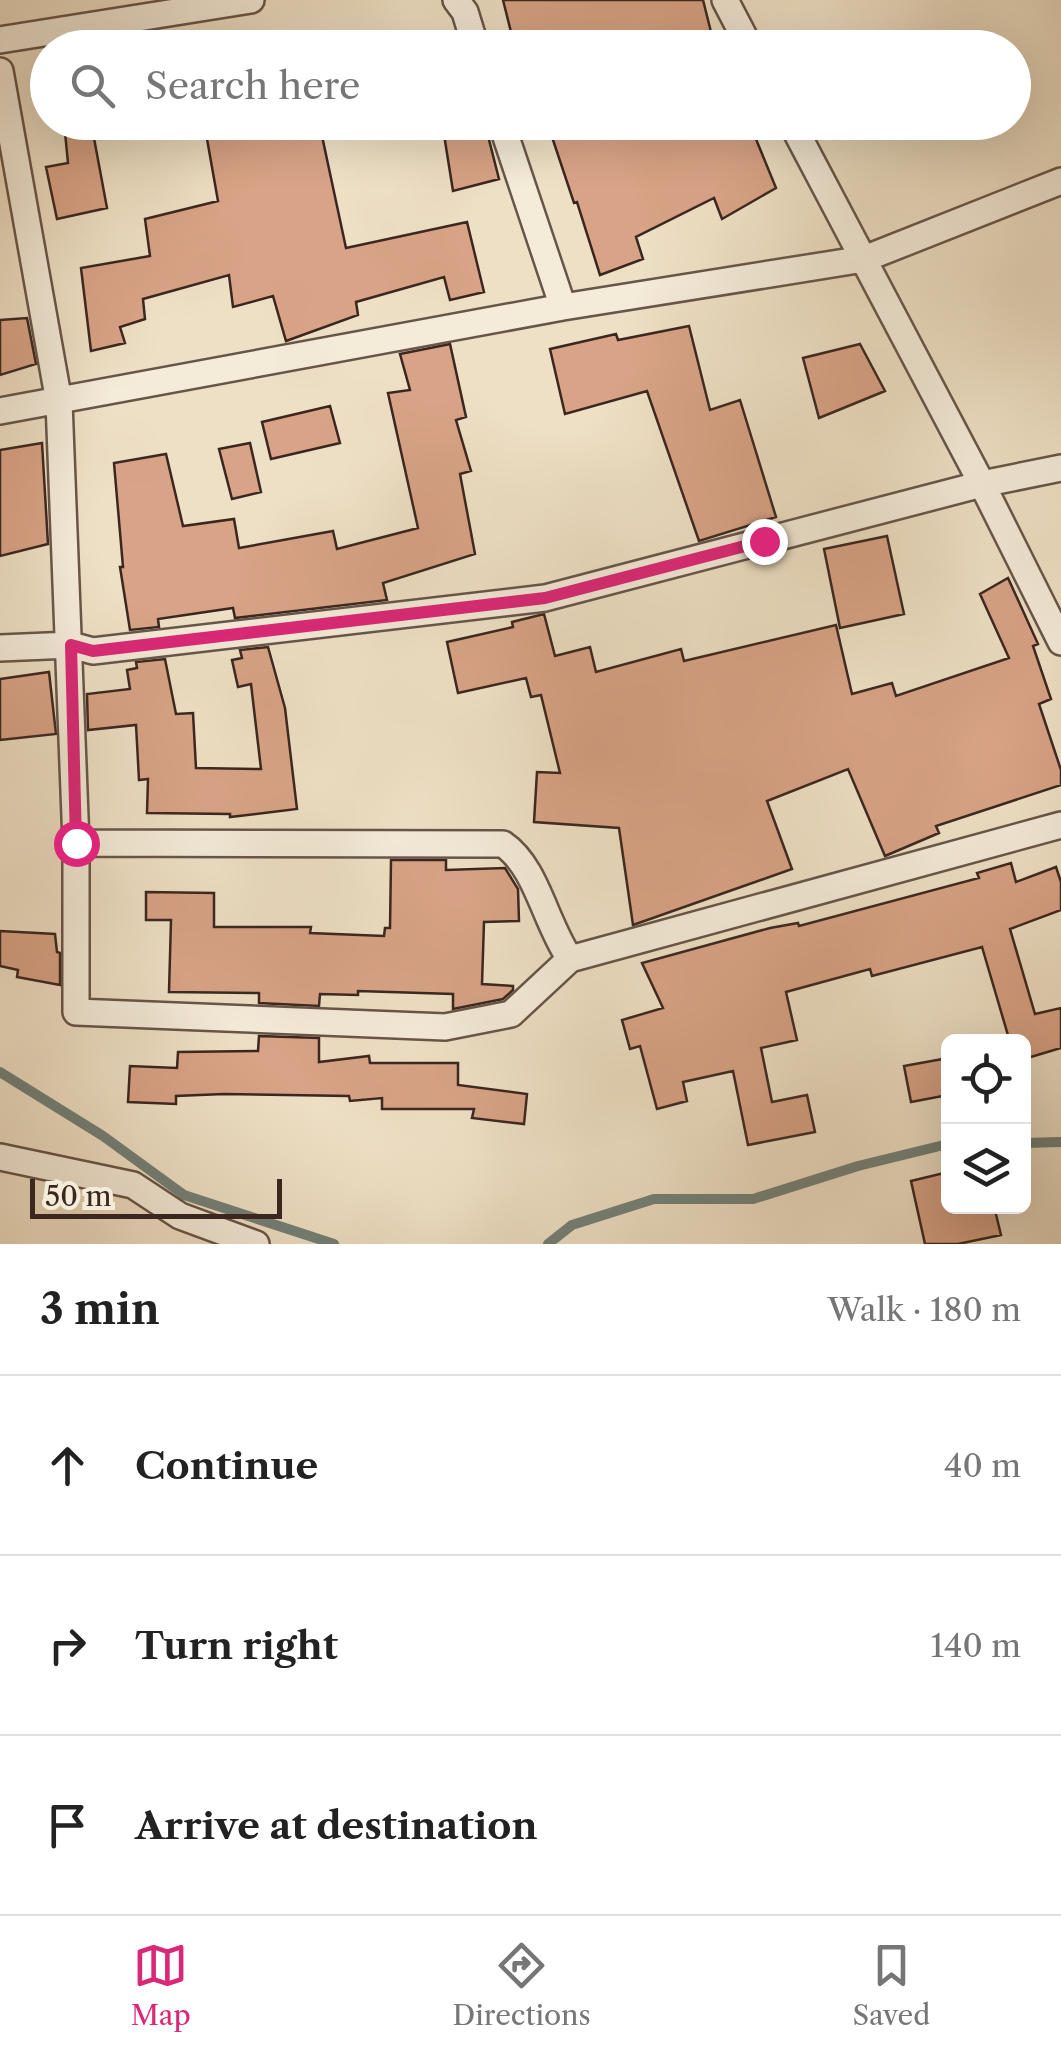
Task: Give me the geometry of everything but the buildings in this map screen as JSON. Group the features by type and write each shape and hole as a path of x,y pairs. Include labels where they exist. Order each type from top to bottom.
{"street":[{"path":"63,30 251,0"},
{"path":"456,0 470,30"},
{"path":"725,0 741,30"},
{"path":"0,40 30,35"},
{"path":"0,70 60,402 71,645 76,1012 444,1027 511,1014 570,958 1061,825"},
{"path":"507,140 562,306"},
{"path":"801,140 1061,642"},
{"path":"0,411 562,306 864,260 1061,182"},
{"path":"0,648 71,645 93,651 545,598 982,484 1061,468"},
{"path":"76,843 503,844 518,854 536,887 554,936 570,958"},
{"path":"0,1157 133,1185 180,1216 256,1244"}],"waterway":[{"path":"0,1072 103,1136 184,1195 334,1244"},
{"path":"1031,1143 1061,1142"},
{"path":"548,1244 572,1225 654,1199 753,1199 858,1166 941,1146"}],"route":[{"path":"76,843 71,645 93,651 545,598 764,541"}]}
